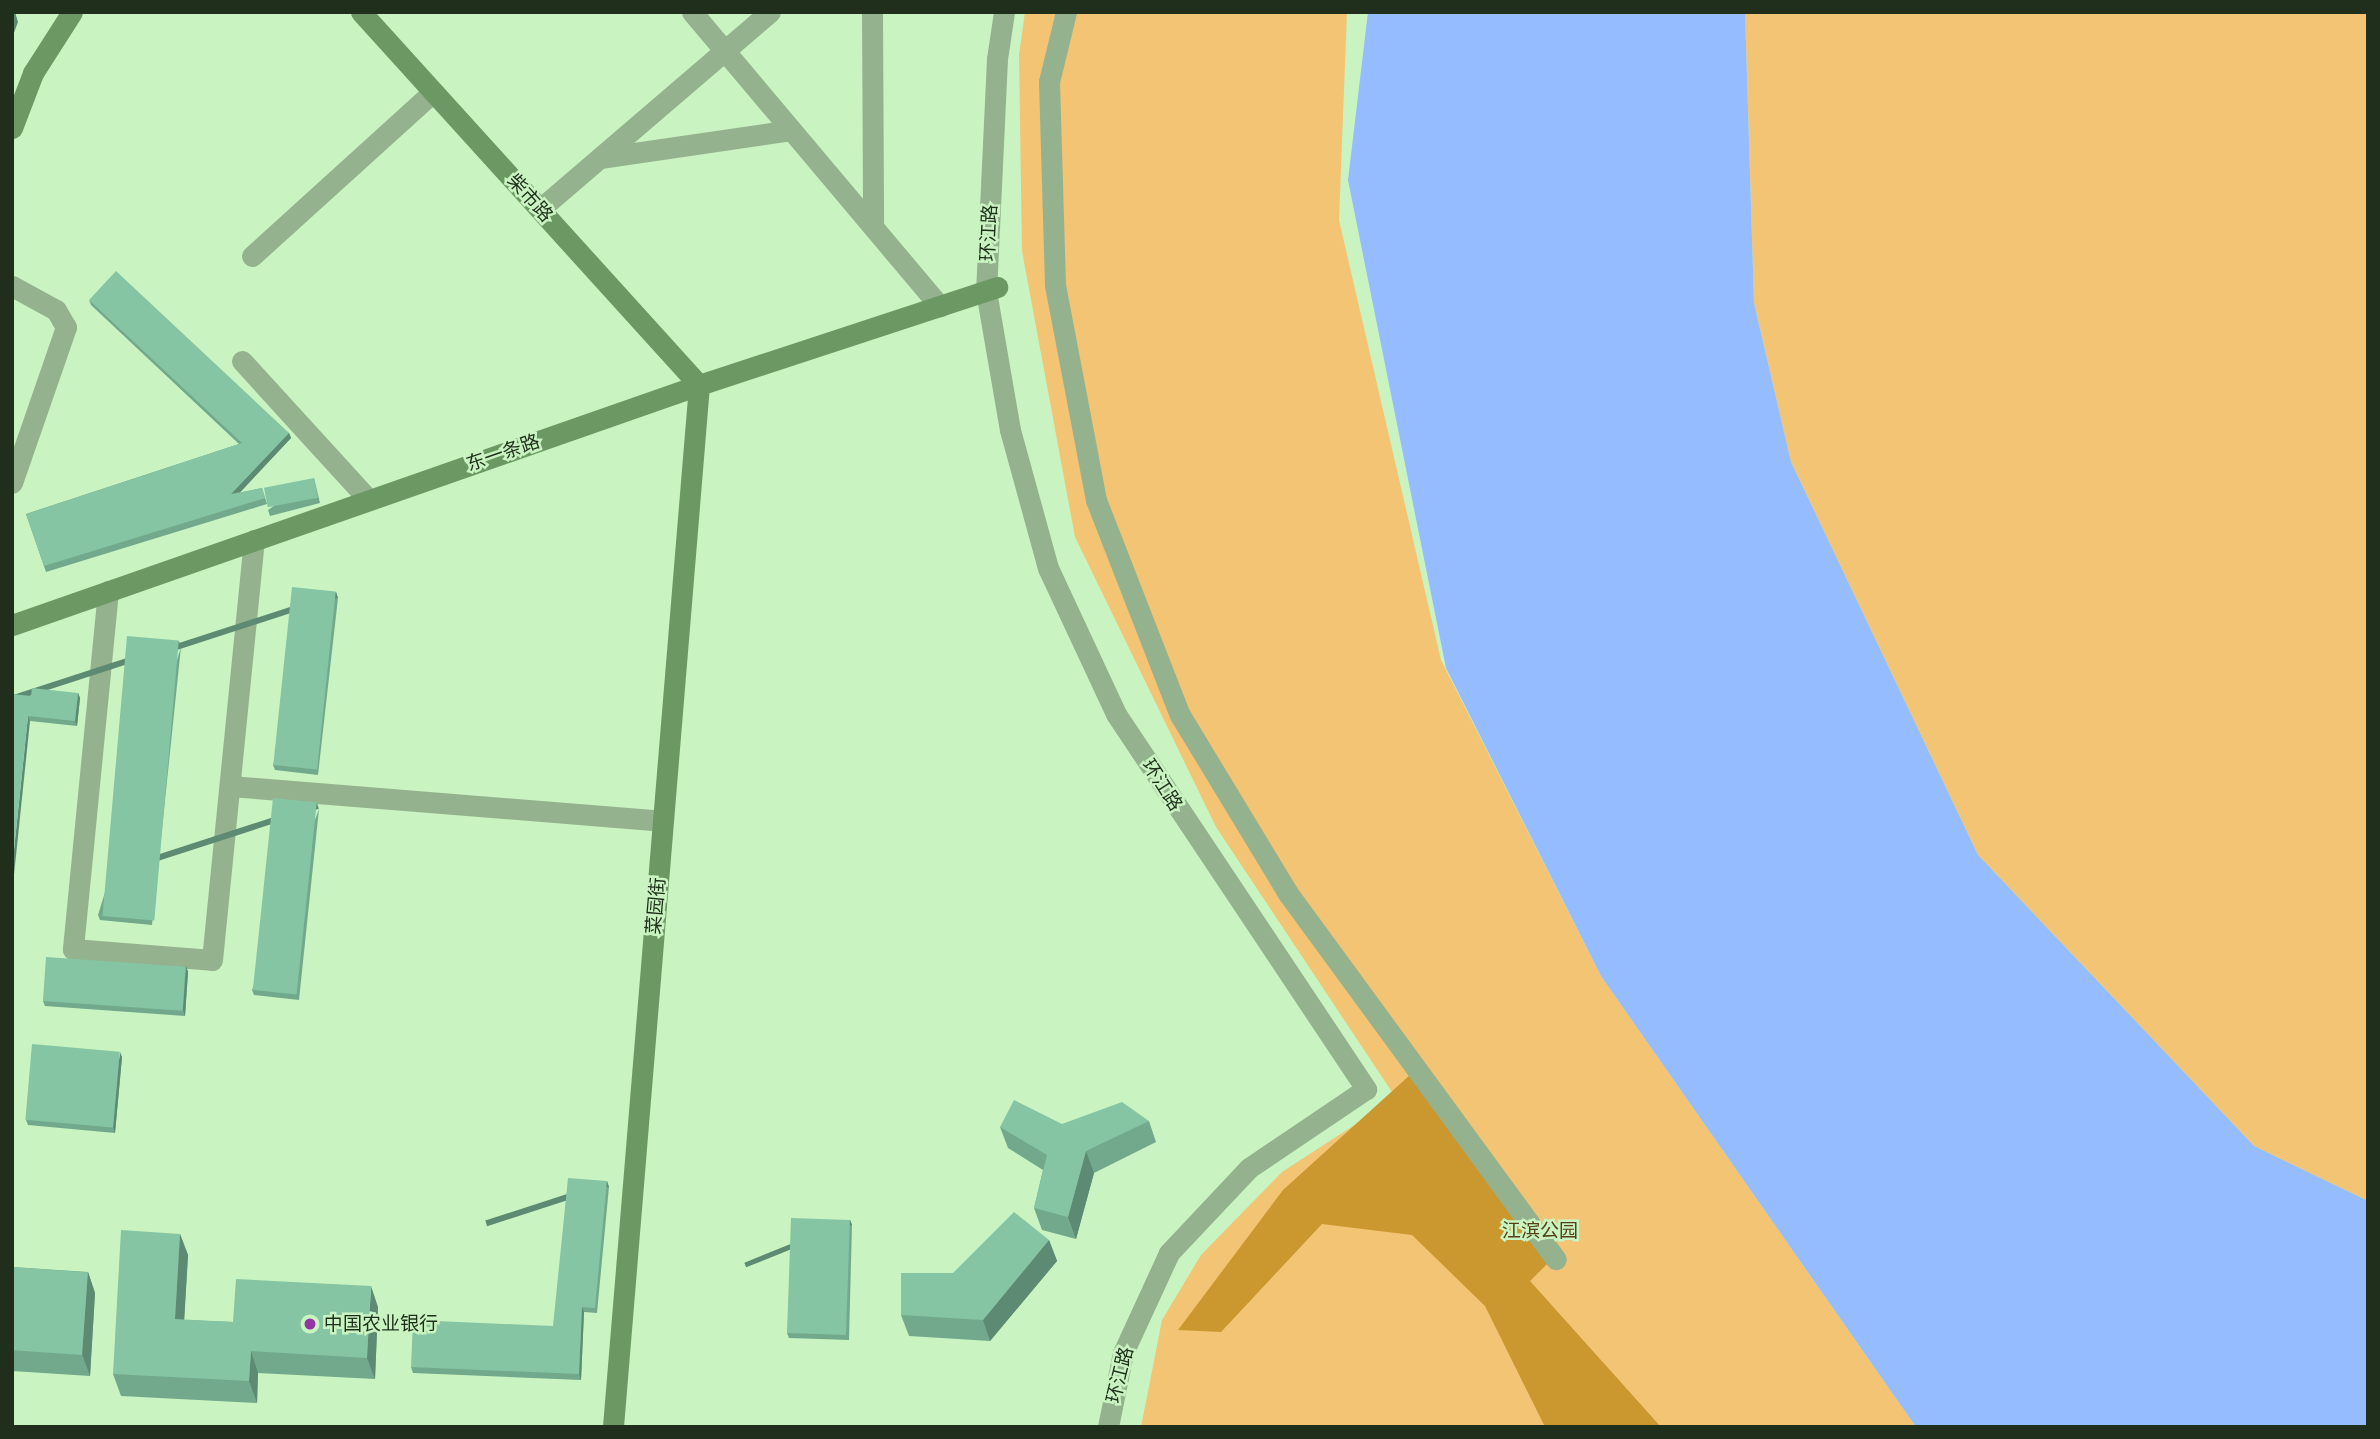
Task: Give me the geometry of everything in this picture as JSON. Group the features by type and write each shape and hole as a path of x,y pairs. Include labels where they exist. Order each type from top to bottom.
{"street":[{"path":"12,128 33,74 72,12"},
{"name":"柴市路","path":"361,12 699,385"},
{"path":"692,12 940,306"},
{"path":"540,209 770,12"},
{"path":"872,12 873,226"},
{"name":"环江路","path":"1004,12 997,59 991,289 1010,430 1048,568 1116,714 1366,1089 1249,1168 1169,1253 1123,1353 1108,1427"},
{"path":"1066,12 1049,82 1055,285 1096,500 1180,715 1287,892 1556,1259"},
{"path":"252,256 433,92"},
{"path":"600,158 791,130"},
{"path":"12,286 56,310 66,327 12,483"},
{"name":"东一条路","path":"12,625 699,385 991,289"},
{"path":"242,361 369,500"},
{"name":"菜园街","path":"613,1427 699,385"},
{"path":"108,591 73,949 212,960 254,540"},
{"path":"230,786 662,821"}],"green space":[{"name":"江滨公园","path":"1025,12 1347,12 1339,220 1441,660 1601,976 1916,1427 1141,1427 1162,1320 1201,1255 1282,1172 1396,1098 1216,827 1075,537 1022,251 1019,55"},
{"path":"1745,12 2368,12 2368,1201 2254,1146 1978,855 1791,462 1754,303"}],"shaded area":[{"path":"1410,1075 1553,1258 1530,1281 1661,1427 1545,1427 1485,1306 1412,1235 1322,1224 1221,1332 1178,1330 1283,1190"}],"water":[{"path":"1368,12 1745,12 1754,303 1791,462 1978,855 2254,1146 2368,1201 2368,1427 1916,1427 1601,976 1446,668 1348,180"}],"building":[{"path":"116,271 289,433 231,494 262,488 265,498 44,566 26,514 242,443 89,300"},
{"path":"314,478 318,498 268,507 264,488"},
{"path":"292,587 336,592 317,770 273,765"},
{"path":"127,636 179,641 154,920 103,916"},
{"path":"32,688 78,693 75,721 28,716 12,869 12,694 31,696"},
{"path":"273,798 317,803 297,995 253,990"},
{"path":"46,957 186,967 183,1011 43,1001"},
{"path":"32,1044 120,1052 113,1127 25,1120"},
{"path":"1014,1100 1062,1124 1122,1102 1149,1121 1086,1151 1068,1217 1034,1208 1047,1155 1000,1127"},
{"path":"568,1178 607,1181 595,1308 582,1307 579,1374 411,1367 413,1320 553,1326"},
{"path":"1014,1212 1049,1240 983,1320 901,1315 901,1273 953,1273"},
{"path":"791,1218 850,1220 846,1335 787,1333"},
{"name":"中国农业银行","path":"121,1230 180,1234 175,1319 233,1322 236,1279 371,1286 367,1358 251,1351 249,1381 113,1374"},
{"path":"12,1267 88,1272 82,1355 12,1350"}],"place":[{"name":"中国农业银行","path":"310,1324"}]}
